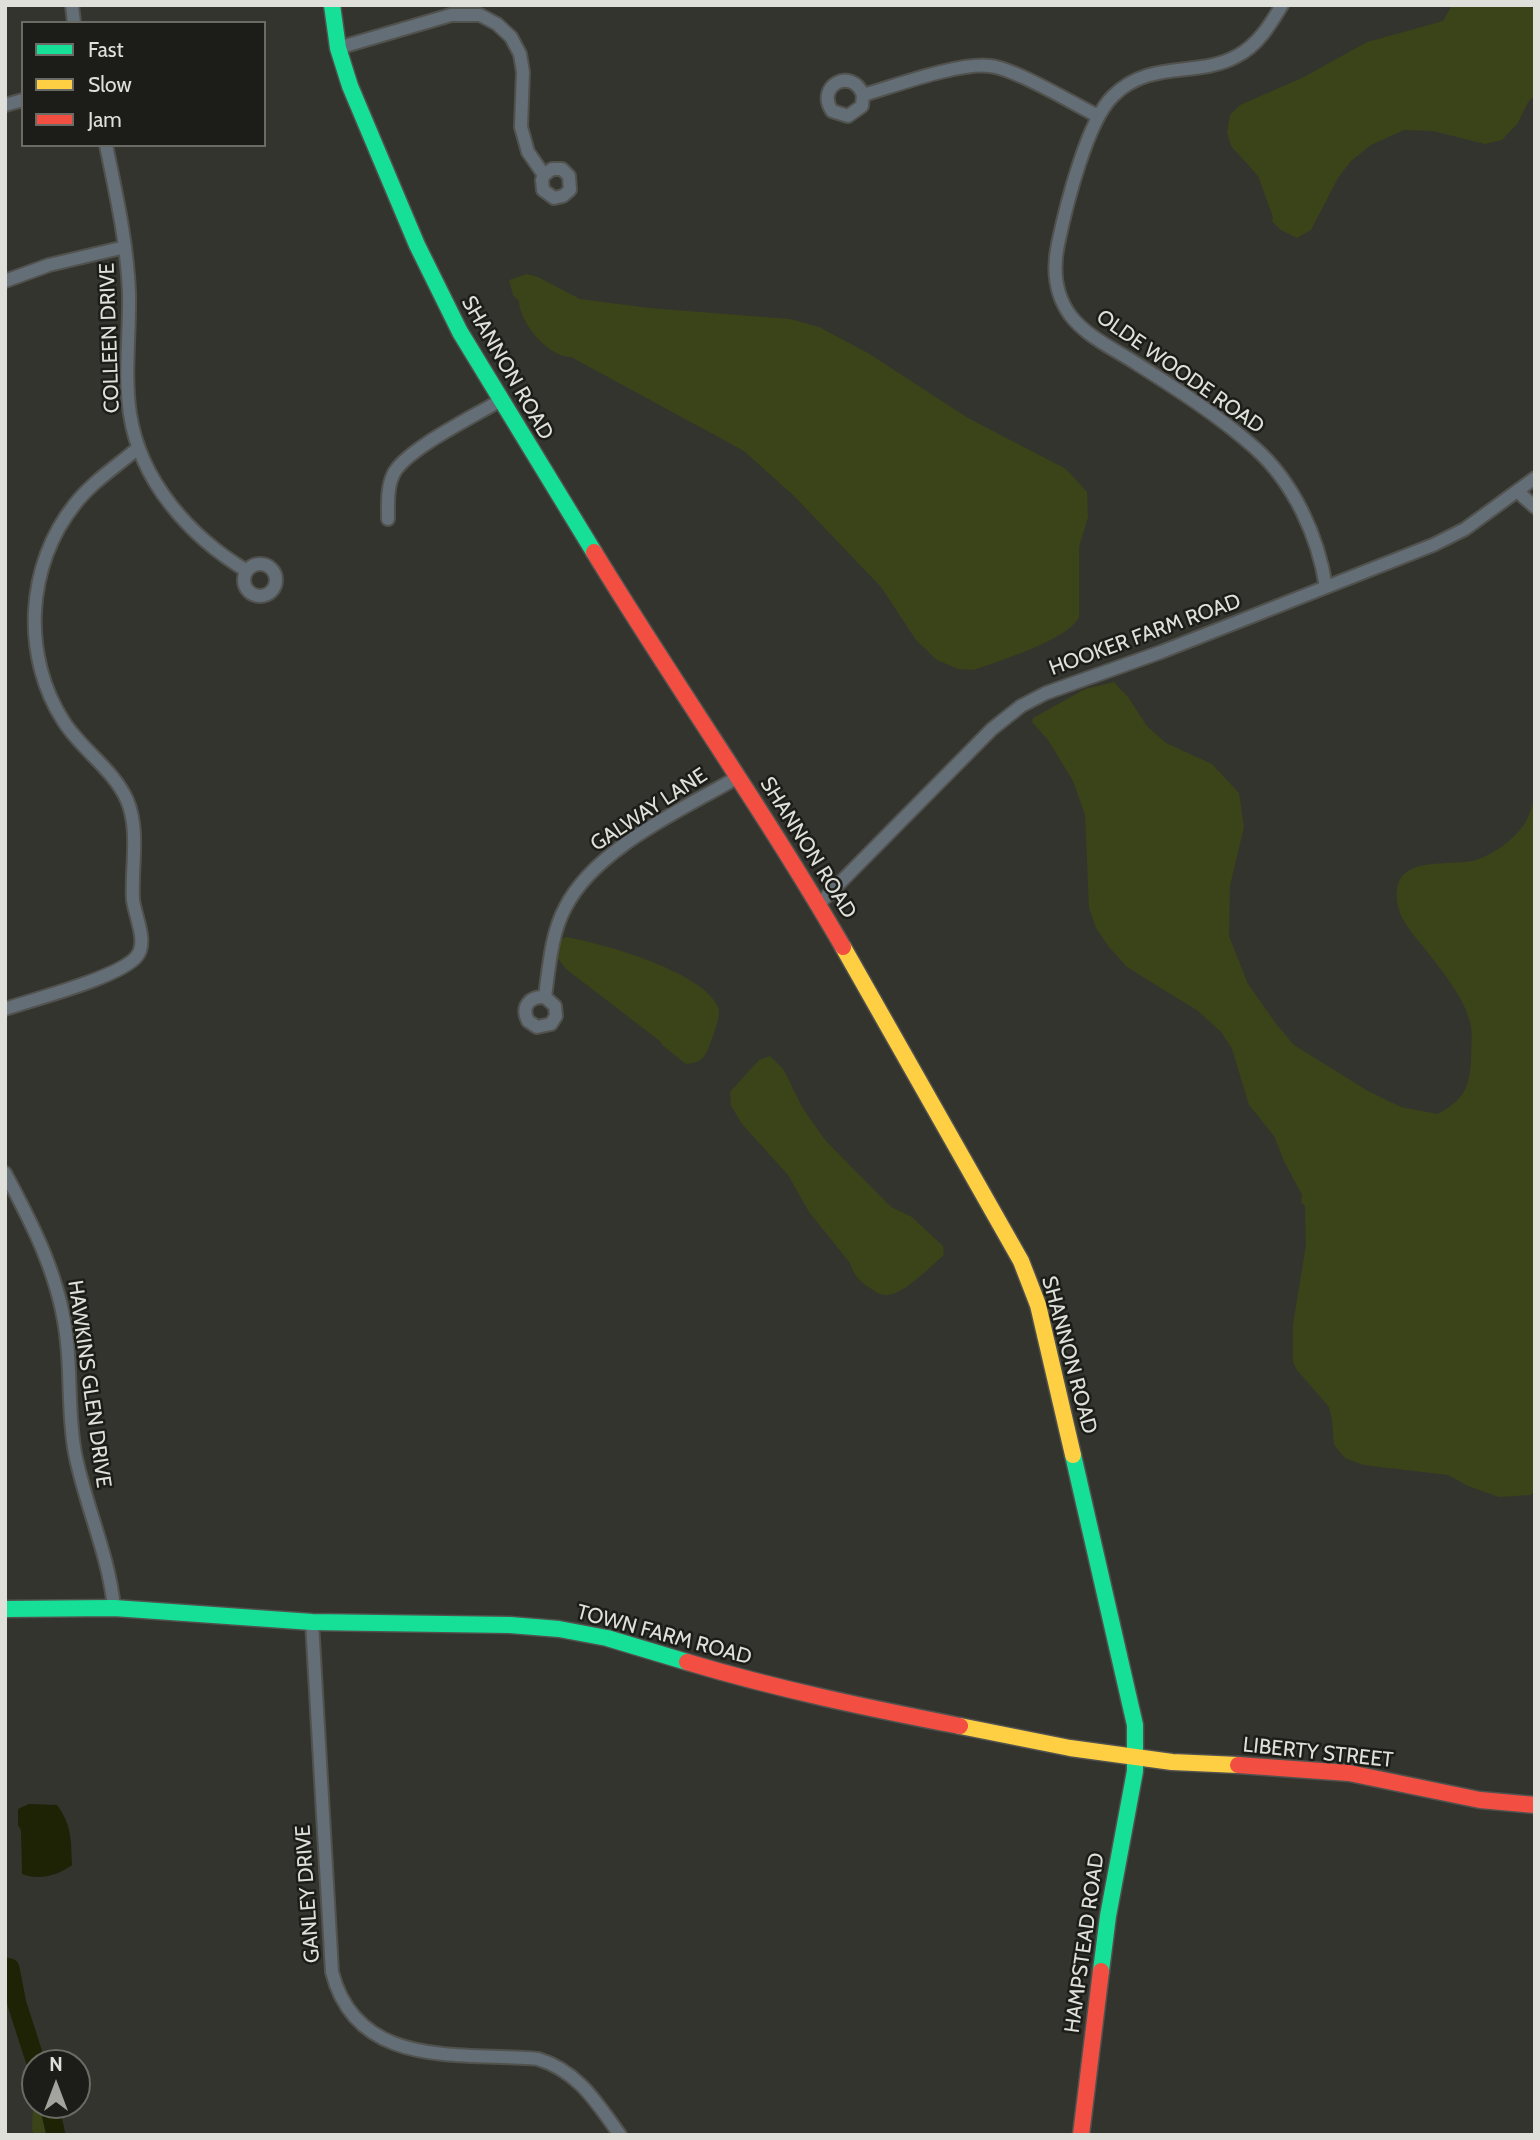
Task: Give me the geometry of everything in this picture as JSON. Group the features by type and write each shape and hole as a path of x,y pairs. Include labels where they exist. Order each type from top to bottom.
{"street":[{"name":"SHANNON ROAD","path":"332,5 338,48 350,86 417,244 460,332 639,625 738,777 758,803 819,904 998,1218 1030,1283 1045,1329 1126,1678 1135,1725 1137,1758"},
{"name":"OLDE WOODE ROAD","path":"1282,5 1264,33 1237,56 1215,65 1167,70 1144,76 1113,95 1098,116 1077,176 1058,245 1056,281 1070,314 1090,334 1219,419 1273,466 1287,485 1310,527 1326,587"},
{"path":"338,48 451,15 480,15 497,23 511,37 520,54 523,72 521,127 527,152 544,175"},
{"path":"863,95 955,69 989,66 1012,73 1098,116"},
{"name":"COLLEEN DRIVE","path":"106,147 125,247 129,291 130,413 138,448 160,489 187,526 205,543 247,571"},
{"path":"5,281 49,265 125,247"},
{"path":"388,519 388,491 391,477 398,465 419,449 501,401"},
{"path":"5,1009 104,976 127,966 140,951 141,937 135,911 134,836 128,802 117,783 80,743 55,708 40,666 34,630 41,570 61,524 90,488 138,448"},
{"name":"HOOKER FARM ROAD","path":"819,904 992,729 1021,706 1045,693 1161,652 1422,550 1455,534 1535,478"},
{"path":"1517,491 1535,507"},
{"name":"GALWAY LANE","path":"545,997 555,937 564,910 585,877 631,840 738,777"},
{"name":"HAWKINS GLEN DRIVE","path":"5,1173 38,1238 62,1305 73,1444 109,1579 114,1608"},
{"name":"TOWN FARM ROAD","path":"5,1609 114,1608 312,1622 559,1629 607,1638 735,1677 852,1705 1070,1748 1137,1758"},
{"name":"GANLEY DRIVE","path":"312,1622 332,1972 345,2005 361,2023 380,2038 401,2048 437,2054 538,2059 554,2064 580,2082 620,2135"},
{"name":"LIBERTY STREET","path":"1137,1758 1325,1770 1385,1779 1479,1800 1535,1805"},
{"name":"HAMPSTEAD ROAD","path":"1081,2135 1108,1916 1137,1758"}],"shaded area":[{"path":"1452,5 1527,5 1535,10 1535,95 1528,102 1518,123 1502,140 1485,144 1433,131 1404,130 1371,145 1351,161 1338,178 1311,230 1297,238 1281,230 1272,221 1273,217 1258,176 1231,146 1227,132 1230,115 1240,105 1304,77 1367,42 1443,21"},
{"path":"527,274 580,299 649,308 790,319 819,327 868,353 968,418 1066,469 1087,492 1088,517 1079,547 1079,617 1072,626 1048,642 974,670 958,669 937,660 916,640 881,587 795,497 744,451 545,345 524,319 509,280"},
{"path":"1114,682 1128,697 1147,726 1166,743 1212,764 1239,793 1244,827 1230,886 1229,936 1248,984 1294,1045 1368,1091 1401,1107 1438,1114 1454,1104 1464,1092 1469,1078 1472,1035 1467,1013 1459,996 1402,918 1397,899 1401,878 1418,867 1476,860 1496,851 1514,837 1525,823 1535,797 1535,1490 1531,1495 1499,1497 1468,1486 1448,1475 1363,1465 1345,1458 1334,1445 1329,1407 1293,1362 1293,1324 1306,1245 1305,1206 1301,1202 1302,1195 1274,1136 1249,1105 1232,1049 1221,1032 1198,1011 1127,967 1096,928 1089,908 1085,815 1073,781 1048,740 1032,722 1033,718 1085,689"},
{"path":"566,937 649,960 691,981 707,993 719,1012 705,1056 686,1064 566,969 555,955 555,942"},
{"path":"770,1056 784,1070 802,1107 825,1140 891,1207 912,1217 943,1246 944,1255 900,1291 881,1294 860,1280 850,1263 809,1212 788,1175 742,1124 731,1106 730,1092 759,1060"},
{"path":"29,1804 57,1805 62,1812 71,1841 72,1865 67,1869 41,1877 22,1874 18,1809"},
{"path":"32,2119 46,2119 49,2135 34,2135"}],"waterway":[{"path":"5,1967 10,1968 17,2004 31,2049"},
{"path":"52,2119 56,2135"}],"traffic: fast":[{"path":"332,5 338,48 350,86 417,245 460,332 594,552"},
{"path":"1073,1455 1135,1725 1135,1771 1108,1916 1101,1971"},
{"path":"5,1609 114,1608 312,1622 510,1625 559,1629 607,1638 687,1662"}],"traffic: slow":[{"path":"843,947 1021,1261 1038,1305 1073,1455"},
{"path":"960,1726 1070,1748 1172,1762 1238,1765"}],"traffic: jam":[{"path":"594,552 783,847 843,947"},
{"path":"687,1662 823,1697 960,1726"},
{"path":"1238,1765 1349,1773 1480,1800 1535,1805"},
{"path":"1081,2135 1101,1971"}]}
